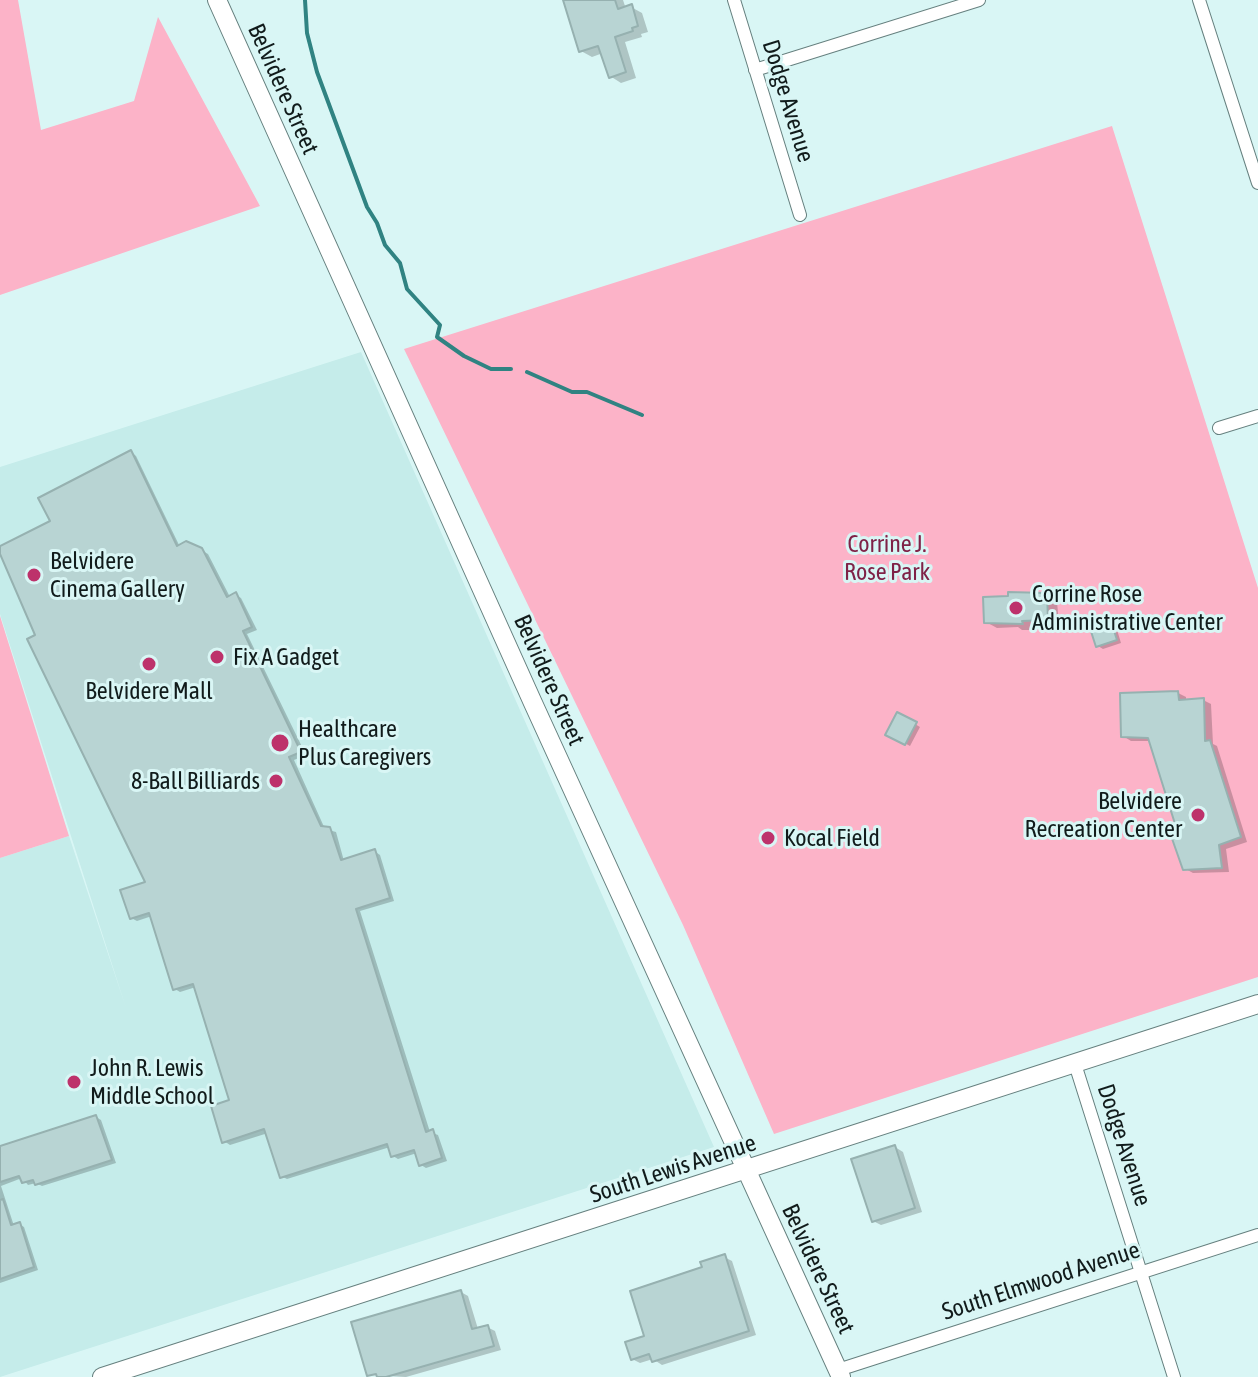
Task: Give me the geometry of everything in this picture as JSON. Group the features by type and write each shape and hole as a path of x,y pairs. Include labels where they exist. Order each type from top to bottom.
{"main road":[{"name":"Belvidere Street","path":"217,0 745,1171 840,1373"},
{"name":"South Lewis Avenue","path":"102,1377 1258,1004"}],"street":[{"name":"Dodge Avenue","path":"734,0 800,215"},
{"path":"755,70 979,0"},
{"path":"1199,0 1258,183"},
{"path":"1219,428 1258,416"},
{"name":"Dodge Avenue","path":"1075,1064 1174,1377"},
{"name":"South Elmwood Avenue","path":"840,1373 1258,1235"}],"shaded area":[{"name":"Belvidere Mall","path":"361,352 714,1147 0,1377 0,858 69,836 126,1008 0,614 0,467"}],"green space":[{"path":"0,0 18,0 41,130 134,101 158,17 260,206 0,295"},
{"name":"Corrine J. Rose Park","path":"1112,126 1258,588 1258,977 774,1134 683,925 404,349"},
{"path":"0,616 69,836 0,858"}],"building":[{"path":"563,0 615,0 618,9 632,4 638,26 615,37 626,72 609,78 598,46 579,52"},
{"path":"131,450 177,546 186,541 202,548 227,597 236,592 252,627 243,631 301,752 289,757 321,826 330,827 341,860 375,849 390,898 356,909 426,1132 433,1129 442,1158 419,1166 414,1150 391,1157 387,1144 280,1178 264,1129 222,1143 211,1106 229,1100 193,984 173,990 149,913 130,919 120,890 145,882 27,639 35,635 0,554 0,546 50,521 38,498"},
{"name":"Corrine Rose Administrative Center","path":"1008,592 1047,593 1048,620 1022,621 1023,624 984,623 983,597 1008,596"},
{"path":"1109,615 1117,640 1096,647 1088,622"},
{"path":"1178,691 1179,700 1204,698 1205,741 1210,740 1241,837 1219,845 1222,868 1183,870 1169,830 1176,827 1148,738 1121,737 1120,693"},
{"path":"897,712 917,722 905,745 885,735"},
{"path":"96,1115 112,1160 35,1185 33,1180 22,1183 19,1176 0,1182 0,1146"},
{"path":"895,1145 915,1208 872,1222 851,1159"},
{"path":"3,1199 11,1225 20,1222 34,1267 0,1279 0,1200"},
{"path":"725,1254 749,1331 652,1362 649,1354 631,1360 625,1342 644,1336 630,1291 702,1267 700,1262"},
{"path":"461,1290 472,1329 488,1325 494,1346 386,1377 377,1377 376,1374 367,1376 351,1322"}],"waterway":[{"path":"305,0 307,33 317,72 367,207 385,245 400,263 407,289 440,325 437,337 464,356 491,369 511,369"},
{"path":"527,372 572,392 587,392 642,415"}],"place":[{"name":"Belvidere Cinema Gallery","path":"34,575"},
{"name":"Corrine Rose Administrative Center","path":"1016,608"},
{"name":"Fix A Gadget","path":"217,657"},
{"name":"Belvidere Mall","path":"149,664"},
{"name":"Healthcare Plus Caregivers","path":"280,743"},
{"name":"8-Ball Billiards","path":"276,781"},
{"name":"Belvidere Recreation Center","path":"1198,815"},
{"name":"Kocal Field","path":"768,838"},
{"name":"John R. Lewis Middle School","path":"74,1082"}]}
